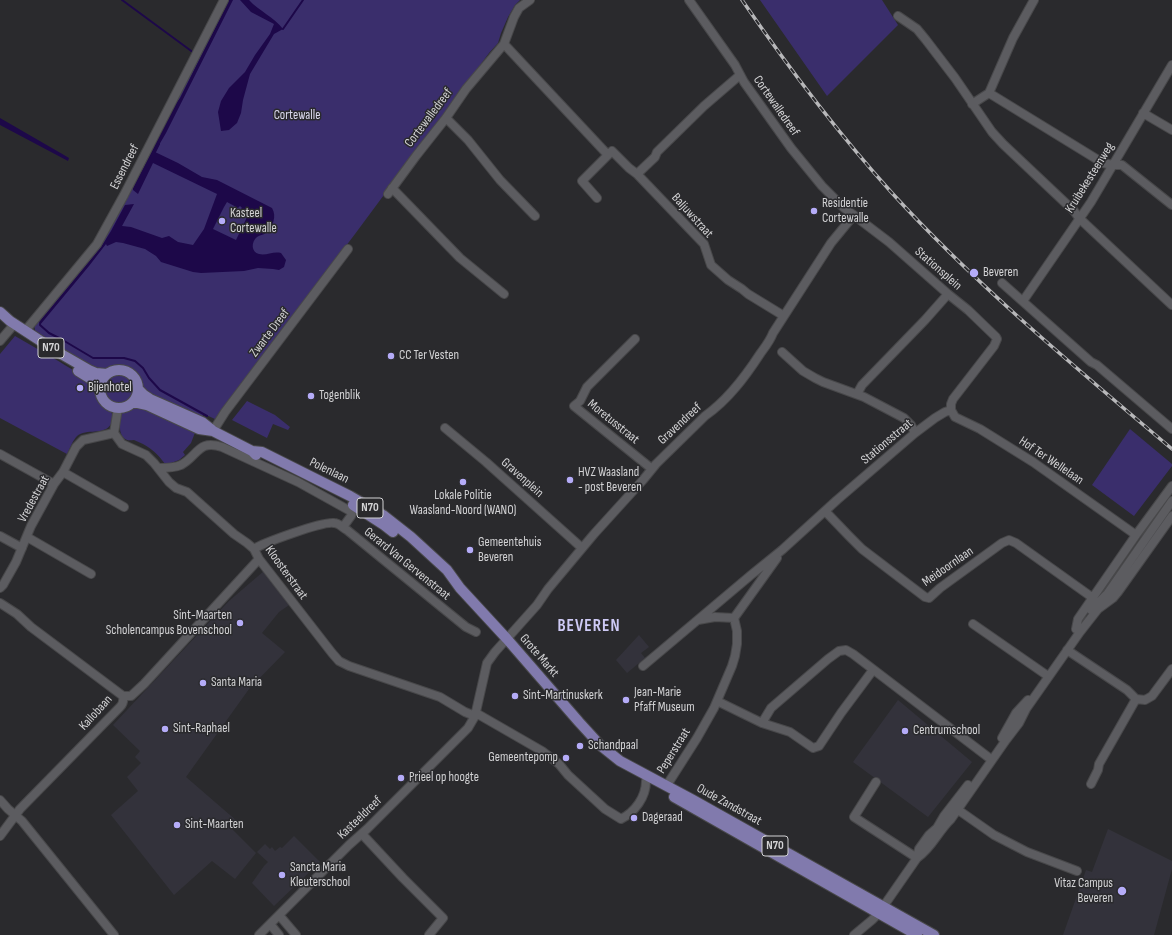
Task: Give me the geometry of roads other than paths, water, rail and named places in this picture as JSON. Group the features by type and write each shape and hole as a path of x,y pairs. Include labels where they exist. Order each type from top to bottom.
{"main road":[{"name":"N70","path":"0,312 25,331 89,370 96,373 107,374 116,370 127,372 135,379 138,389 144,395 202,422 213,432"},
{"name":"N70","path":"0,322 11,328 31,343 94,381 100,388 100,393 105,402 108,405 118,408"},
{"path":"100,388 102,380 107,374"},
{"path":"118,408 123,408 132,403 138,389"},
{"name":"Polenlaan","path":"132,403 147,405 198,429 213,432 252,451 259,458 328,491 384,525 407,543 441,574 460,588 507,639"},
{"name":"Grote Markt","path":"507,639 608,752 626,765 663,786"},
{"name":"Grote Markt","path":"626,765 637,776 646,781 663,786"},
{"name":"Oude Zandstraat","path":"663,786 881,910 934,935"},
{"name":"Oude Zandstraat","path":"881,910 917,935"}],"street":[{"name":"Essendreef","path":"25,331 83,262 101,238 224,0"},
{"name":"Cortewalledreef","path":"504,294 460,258 390,191 446,118 466,89 504,44 514,16 519,8 530,0"},
{"name":"Cortewalledreef","path":"689,0 744,82 802,162 822,186 843,207 854,215"},
{"path":"972,104 989,93 1013,38 1034,0"},
{"path":"898,16 918,29 955,78 992,132 1003,144 1172,305"},
{"path":"504,44 608,155 582,182 597,198"},
{"name":"Kruibekesteenweg","path":"1023,301 1091,202 1172,65"},
{"path":"636,174 655,158 657,152 704,106 740,75"},
{"path":"989,93 1103,163 1122,165 1172,205"},
{"path":"1143,113 1172,130"},
{"path":"446,118 468,140 500,180 535,216"},
{"name":"Baljuwstraat","path":"608,155 612,151 704,244 711,265 728,280 748,294 784,316"},
{"name":"Stationsplein","path":"854,215 889,242 968,310 993,333 997,339 994,346 953,399 951,410"},
{"name":"Gravendreef","path":"507,639 542,599 548,589 582,548 652,469 744,378 831,243 854,215"},
{"name":"Zwarte Dreef","path":"213,432 225,412 348,249"},
{"path":"1002,283 1092,362 1172,429"},
{"path":"857,394 862,384 925,320 948,294"},
{"path":"0,341 11,328"},
{"name":"Moretusstraat","path":"635,339 587,387 580,401 574,406 652,469"},
{"path":"782,352 803,371 815,378 857,394 904,418 911,425 915,433"},
{"path":"114,433 118,408"},
{"name":"Stationsstraat","path":"643,666 697,620 755,567 782,550 915,433 935,418 951,410"},
{"name":"Hof Ter Wellelaan","path":"951,410 955,417 980,429 1033,462 1136,535"},
{"name":"Gravenplein","path":"445,428 486,462 582,548"},
{"name":"Vredestraat","path":"0,588 16,562 31,526 54,484 63,472 78,443 83,440 114,433"},
{"name":"Kloosterstraat","path":"114,433 122,444 146,455 154,462 176,488 187,492 234,534 254,549 259,559 339,661 349,666 440,697 465,712 476,714"},
{"name":"Polenlaan","path":"158,468 181,465 204,446 216,444 298,482 352,512 351,516 342,527"},
{"path":"0,454 54,484"},
{"path":"63,472 124,506"},
{"path":"1076,629 1078,619 1172,486"},
{"path":"955,807 960,794 963,792 1007,730 1026,709 1098,609 1106,595 1172,501"},
{"name":"Meidoornlaan","path":"826,511 862,548 928,598 1002,543 1009,540 1016,543 1093,598"},
{"path":"1098,609 1113,598 1118,592 1172,516"},
{"name":"Gerard Van Gervenstraat","path":"254,549 321,524 333,522 342,527 466,627 476,632"},
{"path":"0,536 22,548"},
{"path":"27,537 92,574"},
{"name":"Stationsstraat","path":"734,618 782,550"},
{"name":"Kallobaan","path":"0,836 15,815 123,704 122,696 131,696 144,684 259,559"},
{"path":"755,567 764,576"},
{"path":"854,935 872,920 881,910 917,858 923,854 931,844 955,807 967,794 1006,740 1024,704 1076,629 1095,605 1106,595"},
{"path":"0,603 17,614 22,620 122,696"},
{"path":"697,620 715,617 734,618"},
{"name":"Peperstraat","path":"663,786 697,738 717,701 735,656 737,631 734,618"},
{"path":"973,624 1045,674"},
{"name":"Grote Markt","path":"476,714 487,663 507,639"},
{"path":"762,723 771,708 828,659 839,651 846,650 988,757"},
{"path":"1068,650 1127,690 1136,699 1145,700 1152,696 1172,669"},
{"path":"717,701 762,723 790,732 813,748 819,746 873,670"},
{"path":"1091,784 1098,770 1099,764 1136,699"},
{"path":"476,714 542,751 559,764 568,776 605,809 621,819 633,810 644,794 646,781"},
{"name":"Kasteeldreef","path":"259,935 462,734 472,722 476,714"},
{"path":"876,782 854,817 917,858"},
{"path":"0,800 22,821 114,935"},
{"path":"955,807 994,835 1027,852 1077,871"},
{"path":"362,834 443,918 430,935"},
{"path":"279,915 296,935"},
{"path":"270,924 280,935 290,928"}],"waterway":[{"path":"122,0 194,53"},
{"path":"283,29 303,0"},
{"path":"155,152 159,144"},
{"path":"40,324 49,333 93,358 124,358 135,361 143,368 149,378 160,390 207,416"}],"railway":[{"path":"742,0 777,50 832,123 892,193 924,227 992,293 1172,449"}],"place":[{"name":"Residentie Cortewalle","path":"814,211"},
{"name":"Kasteel Cortewalle","path":"222,221"},
{"name":"Beveren","path":"974,273"},
{"name":"CC Ter Vesten","path":"391,356"},
{"name":"Bijenhotel","path":"80,388"},
{"name":"Togenblik","path":"311,396"},
{"name":"HVZ Waasland - post Beveren","path":"570,480"},
{"name":"Lokale Politie Waasland-Noord (WANO)","path":"463,482"},
{"name":"Gemeentehuis Beveren","path":"470,550"},
{"name":"Sint-Maarten Scholencampus Bovenschool","path":"240,623"},
{"name":"Santa Maria","path":"203,683"},
{"name":"Sint-Martinuskerk","path":"515,696"},
{"name":"Jean-Marie Pfaff Museum","path":"626,700"},
{"name":"Sint-Raphael","path":"165,729"},
{"name":"Centrumschool","path":"905,731"},
{"name":"Schandpaal","path":"580,746"},
{"name":"Gemeentepomp","path":"566,758"},
{"name":"Prieel op hoogte","path":"401,778"},
{"name":"Dageraad","path":"634,818"},
{"name":"Sint-Maarten","path":"177,825"},
{"name":"Sancta Maria Kleuterschool","path":"282,875"},
{"name":"Vitaz Campus Beveren","path":"1122,891"}],"district":[{"name":"BEVEREN","path":"589,627"}],"park label":[{"name":"Cortewalle","path":"297,116"}]}
